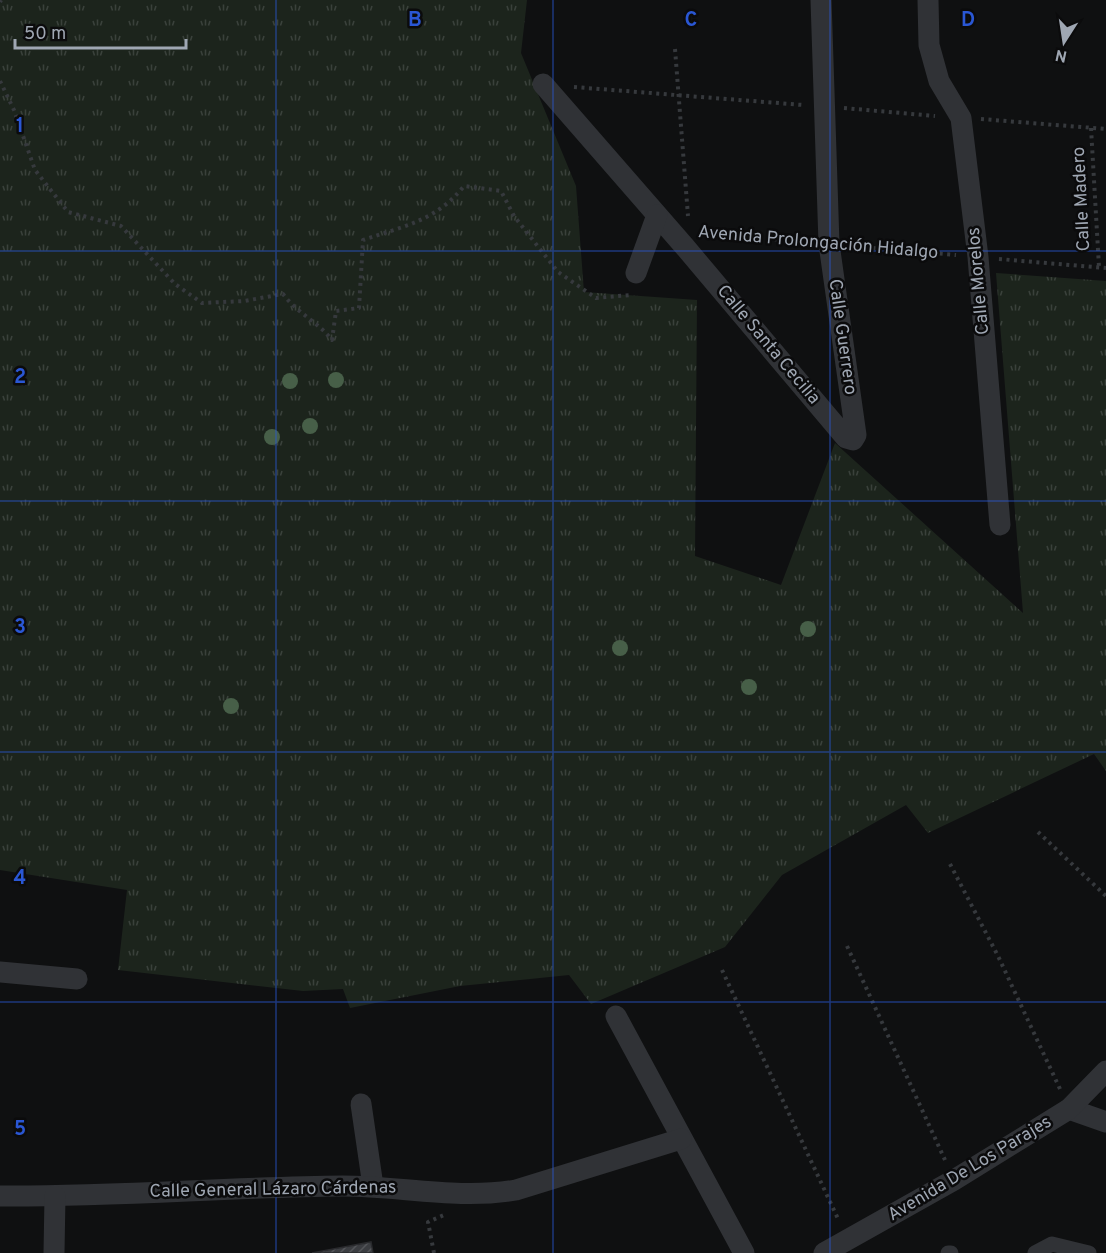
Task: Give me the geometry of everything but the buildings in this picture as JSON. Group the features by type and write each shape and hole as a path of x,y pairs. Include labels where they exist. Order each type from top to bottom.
{"street":[{"name":"Calle Guerrero","path":"820,0 828,244 856,435 853,440"},
{"name":"Calle Morelos","path":"928,0 929,45 939,81 962,118 978,257 1000,525"},
{"name":"Avenida Prolongación Hidalgo","path":"543,84 657,214 687,239"},
{"path":"636,273 657,214"},
{"name":"Calle Santa Cecilia","path":"687,239 846,438 853,440"},
{"path":"0,972 77,979"},
{"path":"616,1016 744,1253"},
{"name":"Avenida De Los Parajes","path":"824,1253 954,1180 1070,1109 1106,1071"},
{"path":"361,1104 373,1186"},
{"path":"1070,1109 1106,1122"},
{"name":"Calle General Lázaro Cárdenas","path":"0,1196 54,1196 248,1187 373,1186 495,1194 516,1190 681,1138"},
{"path":"54,1196 54,1253"},
{"path":"1035,1253 1052,1244 1089,1253"}],"path":[{"path":"675,49 687,239"},
{"path":"0,81 14,110 35,170 68,212 121,226 175,284 202,303 244,301 283,294 294,309 324,330 332,340 336,311 359,308 363,240 430,217 450,203 464,186 501,191 514,216 558,272 596,298 631,296 636,273"},
{"name":"Calle Madero","path":"1091,128 1099,267"},
{"name":"Avenida Prolongación Hidalgo","path":"687,239 828,244 1106,268"},
{"path":"1038,832 1106,896"},
{"path":"950,864 998,956 1070,1109"},
{"path":"847,946 954,1180"},
{"path":"722,970 848,1241"}],"green space":[{"path":"0,0 527,0 521,53 576,186 584,292 697,300 695,556 781,585 835,443 1023,613 996,273 1106,281 1106,771 1094,754 928,833 906,805 782,875 725,947 591,1004 569,975 460,986 350,1008 343,989 303,991 118,970 127,890 0,870"}]}
